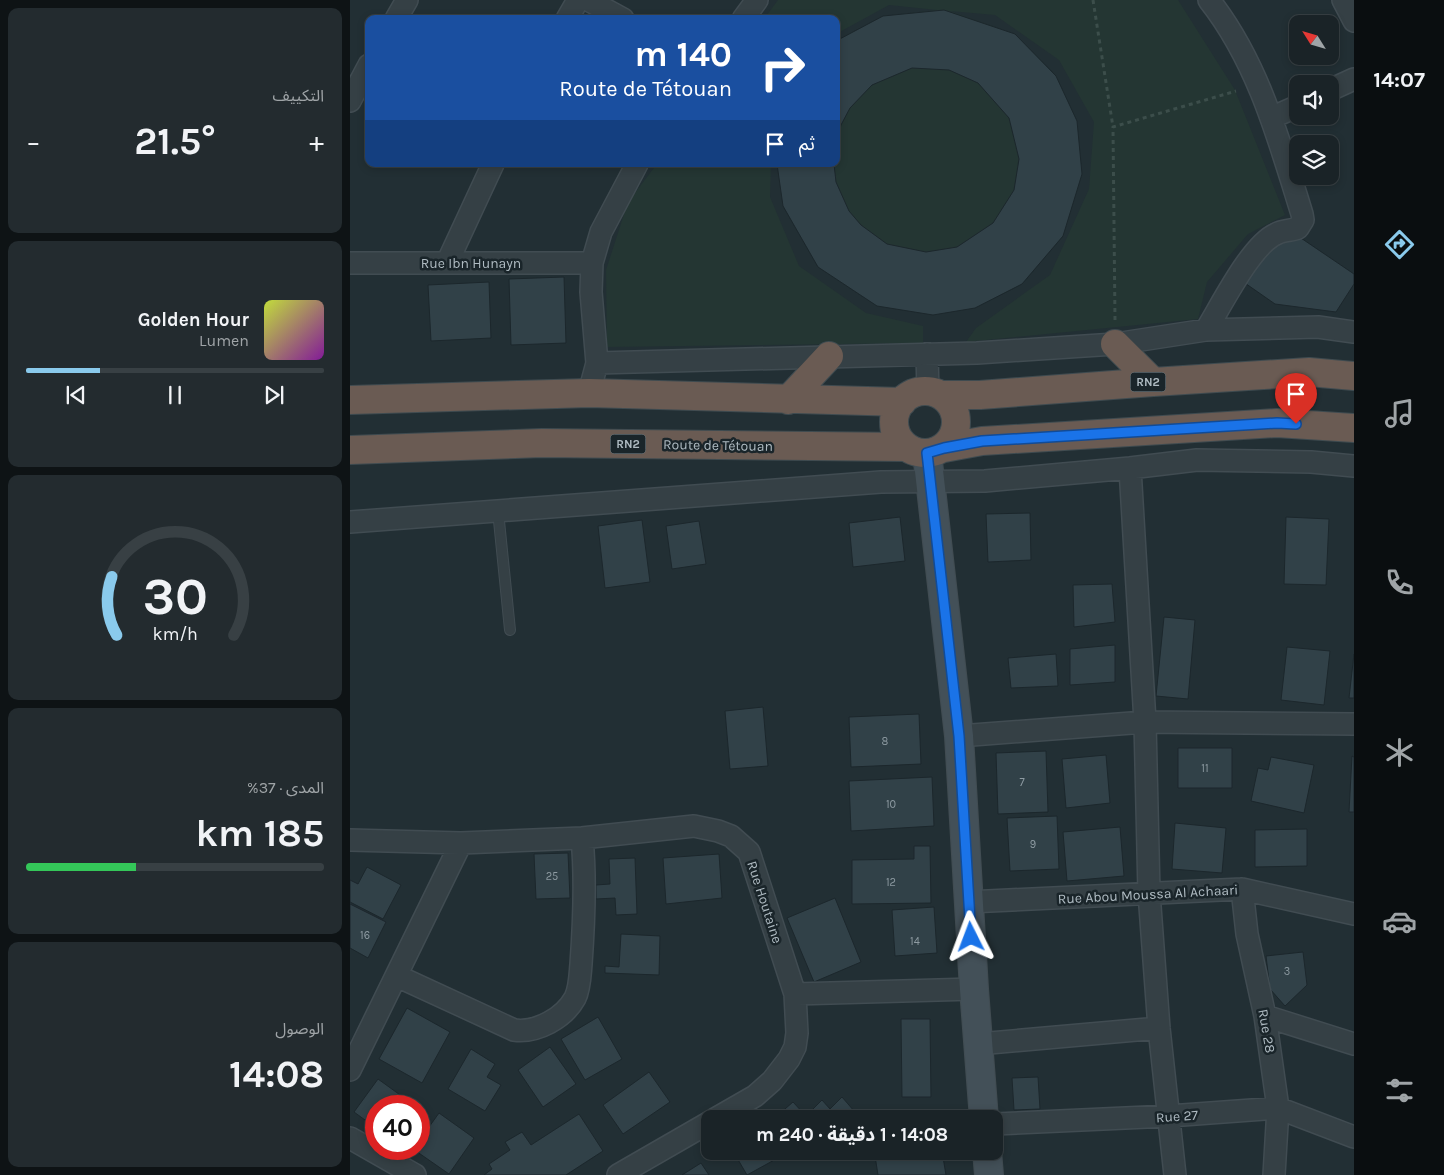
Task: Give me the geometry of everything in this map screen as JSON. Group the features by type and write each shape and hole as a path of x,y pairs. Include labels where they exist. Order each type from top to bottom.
{"highway":[{"path":"1115,344 1153,382"},
{"path":"788,400 829,356"},
{"name":"RN2","path":"350,400 589,393 902,402 910,396 919,393 980,395 1309,372 1354,376"},
{"path":"902,402 897,410 895,425 899,440 926,449 952,438 955,427 955,415 950,404 935,393"},
{"name":"Route de Tétouan","path":"350,450 542,443 926,449 982,441 1277,423 1354,428"}],"street":[{"path":"398,15 407,0"},
{"path":"569,15 578,0"},
{"path":"588,0 616,15"},
{"path":"746,15 757,0"},
{"path":"1206,330 1256,251 1276,233 1295,230 1302,225 1302,214 1271,118 1257,84 1243,54 1209,0"},
{"path":"1343,0 1354,21"},
{"path":"350,100 365,72"},
{"path":"1339,86 1354,79"},
{"path":"1271,118 1289,110"},
{"path":"447,263 492,167"},
{"path":"589,393 597,363 591,292 592,263 601,232 636,167"},
{"name":"Rue Ibn Hunayn","path":"350,263 592,263"},
{"path":"597,363 977,353 1115,344 1206,330 1318,328 1354,332"},
{"path":"927,354 935,393"},
{"path":"926,449 959,736 968,902 983,1110"},
{"path":"350,522 881,482 985,481 1197,460 1310,462 1354,466"},
{"path":"1130,468 1145,722 1149,893 1159,1028 1175,1175"},
{"path":"959,736 1145,722 1354,724"},
{"name":"Rue Houtaine","path":"350,840 461,843 582,838 694,826 732,836 749,852 795,994 797,1032 789,1059 772,1081 754,1096 730,1110"},
{"path":"397,976 514,1030 530,1031 558,1016 568,1008 576,996 580,977 583,941 582,838"},
{"path":"350,1070 461,843"},
{"name":"Rue Abou Moussa Al Achaari","path":"968,902 1242,889 1354,914"},
{"name":"Rue 28","path":"1242,889 1247,934 1265,1016 1278,1108 1274,1175"},
{"path":"795,994 974,989"},
{"path":"1265,1016 1354,1044"},
{"path":"978,1044 1159,1028"},
{"name":"Rue 27","path":"1003,1124 1169,1116 1278,1108 1354,1136"},
{"path":"618,1175 701,1127"},
{"path":"350,1138 415,1175"},
{"path":"987,1160 988,1175"}],"lane":[{"path":"498,511 510,630"}],"path":[{"path":"1093,0 1113,127 1115,344"},
{"path":"1113,127 1257,84"}],"green space":[{"path":"778,0 1178,0 1235,90 1285,215 1248,234 1207,282 1198,319 966,342 976,328 1050,275 1089,189 1094,122 1059,60 995,15 950,11 1015,34 1056,76 1077,121 1082,174 1063,236 1022,284 975,308 933,315 877,306 818,267 783,206 777,167 840,167 840,39 883,16 937,10 889,5 840,32 840,15 767,15"},
{"path":"655,167 771,167 770,197 799,266 866,313 923,326 923,343 607,347 606,270 628,202"}],"building":[{"path":"944,10 1015,34 1056,76 1077,121 1082,174 1063,236 1022,284 975,308 933,315 877,306 818,267 783,206 777,167 834,167 836,182 849,211 861,225 887,244 926,252 957,247 993,223 1014,190 1019,159 1009,118 978,83 949,70 912,68 872,85 850,108 840,129 840,39 883,16"},
{"path":"1295,234 1354,274 1354,284 1336,312 1275,304 1242,281 1268,241"},
{"path":"564,277 566,343 511,345 509,279"},
{"path":"489,282 491,338 431,341 428,285"},
{"path":"1030,513 1031,560 988,562 986,514"},
{"path":"900,517 905,561 853,567 849,523"},
{"path":"1286,517 1329,519 1326,585 1284,584"},
{"path":"642,520 650,582 605,588 598,526"},
{"path":"699,521 706,564 672,569 666,526"},
{"path":"1112,584 1115,622 1074,627 1073,585"},
{"path":"1164,617 1195,620 1188,699 1156,696"},
{"path":"1115,645 1115,682 1070,685 1070,649"},
{"path":"1287,647 1330,651 1324,705 1281,700"},
{"path":"1056,654 1058,686 1011,688 1008,658"},
{"path":"1354,654 1354,698 1349,698"},
{"path":"763,707 768,766 730,769 725,711"},
{"path":"919,714 921,764 851,767 849,717"},
{"path":"1178,748 1232,748 1232,788 1178,788"},
{"path":"1046,751 1048,812 998,814 996,753"},
{"path":"1106,755 1110,803 1066,808 1062,759"},
{"path":"1352,756 1354,757 1354,812 1349,812"},
{"path":"1271,757 1314,765 1304,813 1251,801 1258,768 1268,770"},
{"path":"932,777 934,826 851,831 849,781"},
{"path":"1057,816 1059,869 1010,871 1007,818"},
{"path":"1175,823 1226,828 1222,873 1172,869"},
{"path":"1120,827 1124,876 1067,881 1063,832"},
{"path":"1307,829 1307,866 1255,867 1255,830"},
{"path":"914,846 930,846 931,903 852,904 852,860 914,859"},
{"path":"568,853 570,898 536,899 534,854"},
{"path":"719,854 722,898 666,904 663,858"},
{"path":"635,858 637,914 616,915 615,898 596,899 596,885 610,884 609,859"},
{"path":"367,867 401,885 383,919 350,902 350,880 358,884"},
{"path":"835,898 861,962 814,982 787,918"},
{"path":"350,904 386,922 368,958 350,948"},
{"path":"934,907 937,953 895,956 892,910"},
{"path":"621,934 660,936 659,975 605,973 605,966 619,967"},
{"path":"1303,952 1307,985 1285,1006 1270,989 1266,956"},
{"path":"407,1008 450,1032 422,1083 379,1059"},
{"path":"598,1017 622,1059 585,1080 561,1039"},
{"path":"901,1019 930,1019 931,1097 902,1097"},
{"path":"550,1047 576,1084 543,1107 518,1070"},
{"path":"471,1049 495,1064 487,1077 501,1085 485,1111 448,1089"},
{"path":"649,1072 670,1102 623,1134 603,1105"},
{"path":"1038,1077 1040,1109 1014,1110 1012,1078"},
{"path":"378,1079 400,1095 366,1095"},
{"path":"365,1097 365,1120 354,1112"},
{"path":"842,1097 853,1110 812,1110 822,1100 830,1109"},
{"path":"793,1102 800,1110 784,1110"},
{"path":"439,1113 474,1138 449,1174 429,1160 430,1126"},
{"path":"579,1114 603,1151 566,1175 484,1175 492,1169 489,1164 510,1150 505,1142 522,1132 531,1145"},
{"path":"738,1160 774,1160 747,1175"},
{"path":"876,1160 944,1160 946,1175 878,1175"},
{"path":"701,1163 709,1175 682,1175"}],"route":[{"path":"971,937 959,736 927,453 982,441 1277,423 1296,424"}]}
